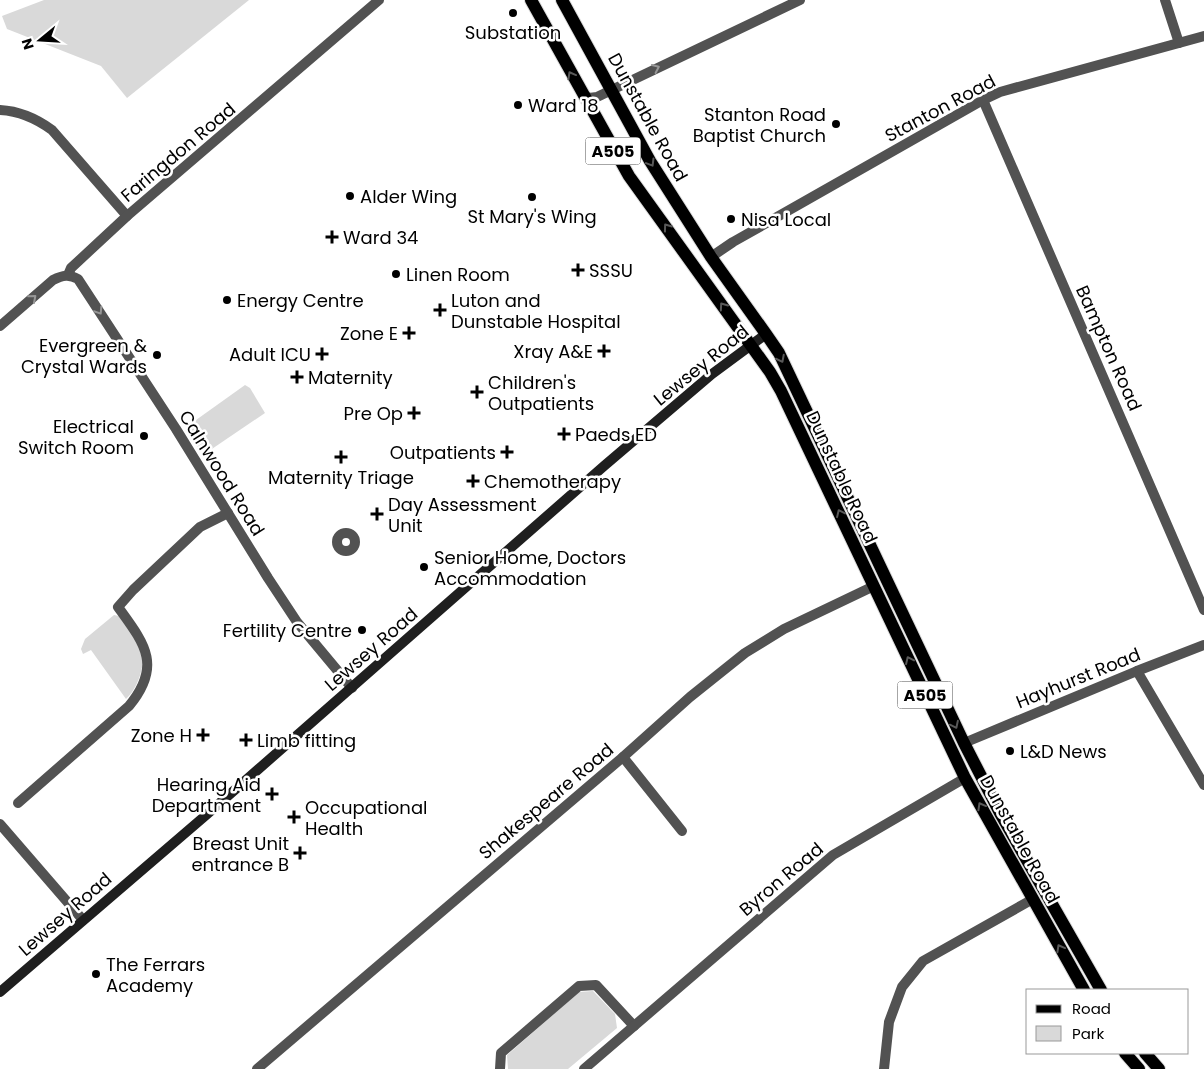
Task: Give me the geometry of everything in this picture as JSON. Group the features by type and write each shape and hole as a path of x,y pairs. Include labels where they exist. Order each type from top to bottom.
{"main road":[{"name":"Dunstable Road","path":"531,0 582,95 629,176 770,372 781,391 965,778 1083,989"},
{"name":"Dunstable Road","path":"562,0 650,161 711,257 778,354 964,743 1000,813 1100,989"},
{"path":"1126,1054 1139,1069"},
{"path":"1145,1054 1159,1069"}],"street":[{"name":"Faringdon Road","path":"0,326 53,280 68,275 71,268 127,216 379,0"},
{"path":"582,95 589,98 597,97 800,0"},
{"path":"1165,0 1179,43"},
{"name":"Stanton Road","path":"711,257 742,237 1000,92 1204,36"},
{"name":"Bampton Road","path":"983,100 1204,610"},
{"path":"0,110 19,113 42,123 52,130 127,216"},
{"name":"Calnwood Road","path":"68,275 78,280 176,429 268,578 298,622 352,688"},
{"name":"Lewsey Road","path":"0,992 352,688 575,491 712,374 766,334"},
{"path":"18,803 130,706 139,695 146,678 147,660 144,644 118,607 133,590 200,527 228,513"},
{"name":"Shakespeare Road","path":"257,1069 623,757 690,697 745,653 784,629 874,586"},
{"name":"Hayhurst Road","path":"964,743 1204,645"},
{"path":"1137,671 1204,785"},
{"path":"623,757 682,830"},
{"name":"Byron Road","path":"584,1069 834,855 965,778"},
{"path":"0,824 84,920"},
{"path":"884,1069 889,1022 902,987 923,961 1033,899"},
{"path":"500,1069 501,1052 579,986 596,985 634,1026"}],"green space":[{"path":"44,0 249,0 127,98 101,66 7,29 2,16"},
{"path":"245,385 250,388 265,413 203,455 189,434 189,425"},
{"path":"114,615 119,616 143,655 140,676 134,689 126,699 91,650 83,654 81,649 85,639"},
{"path":"593,991 615,1014 617,1028 568,1069 508,1069 507,1055 579,992"}],"place":[{"name":"Substation","path":"513,13"},
{"name":"Ward 18","path":"518,105"},
{"name":"Stanton Road Baptist Church","path":"836,124"},
{"name":"Alder Wing","path":"350,196"},
{"name":"St Mary's Wing","path":"532,197"},
{"name":"Nisa Local","path":"731,219"},
{"name":"Ward 34","path":"332,237"},
{"name":"SSSU","path":"578,270"},
{"name":"Linen Room","path":"396,274"},
{"name":"Energy Centre","path":"227,300"},
{"name":"Luton and Dunstable Hospital","path":"440,310"},
{"name":"Zone E","path":"409,333"},
{"name":"Xray A&E","path":"604,351"},
{"name":"Adult ICU","path":"322,354"},
{"name":"Evergreen & Crystal Wards","path":"157,355"},
{"name":"Maternity","path":"297,377"},
{"name":"Children's Outpatients","path":"477,392"},
{"name":"Pre Op","path":"414,413"},
{"name":"Paeds ED","path":"564,434"},
{"name":"Electrical Switch Room","path":"144,436"},
{"name":"Outpatients","path":"507,452"},
{"name":"Maternity Triage","path":"341,457"},
{"name":"Chemotherapy","path":"473,481"},
{"name":"Day Assessment Unit","path":"377,514"},
{"name":"Senior Home, Doctors Accommodation","path":"424,567"},
{"name":"Fertility Centre","path":"362,630"},
{"name":"Zone H","path":"203,735"},
{"name":"Limb fitting","path":"246,740"},
{"name":"L&D News","path":"1010,751"},
{"name":"Hearing Aid Department","path":"272,794"},
{"name":"Occupational Health","path":"294,817"},
{"name":"Breast Unit entrance B","path":"300,853"},
{"name":"The Ferrars Academy","path":"96,974"}]}
